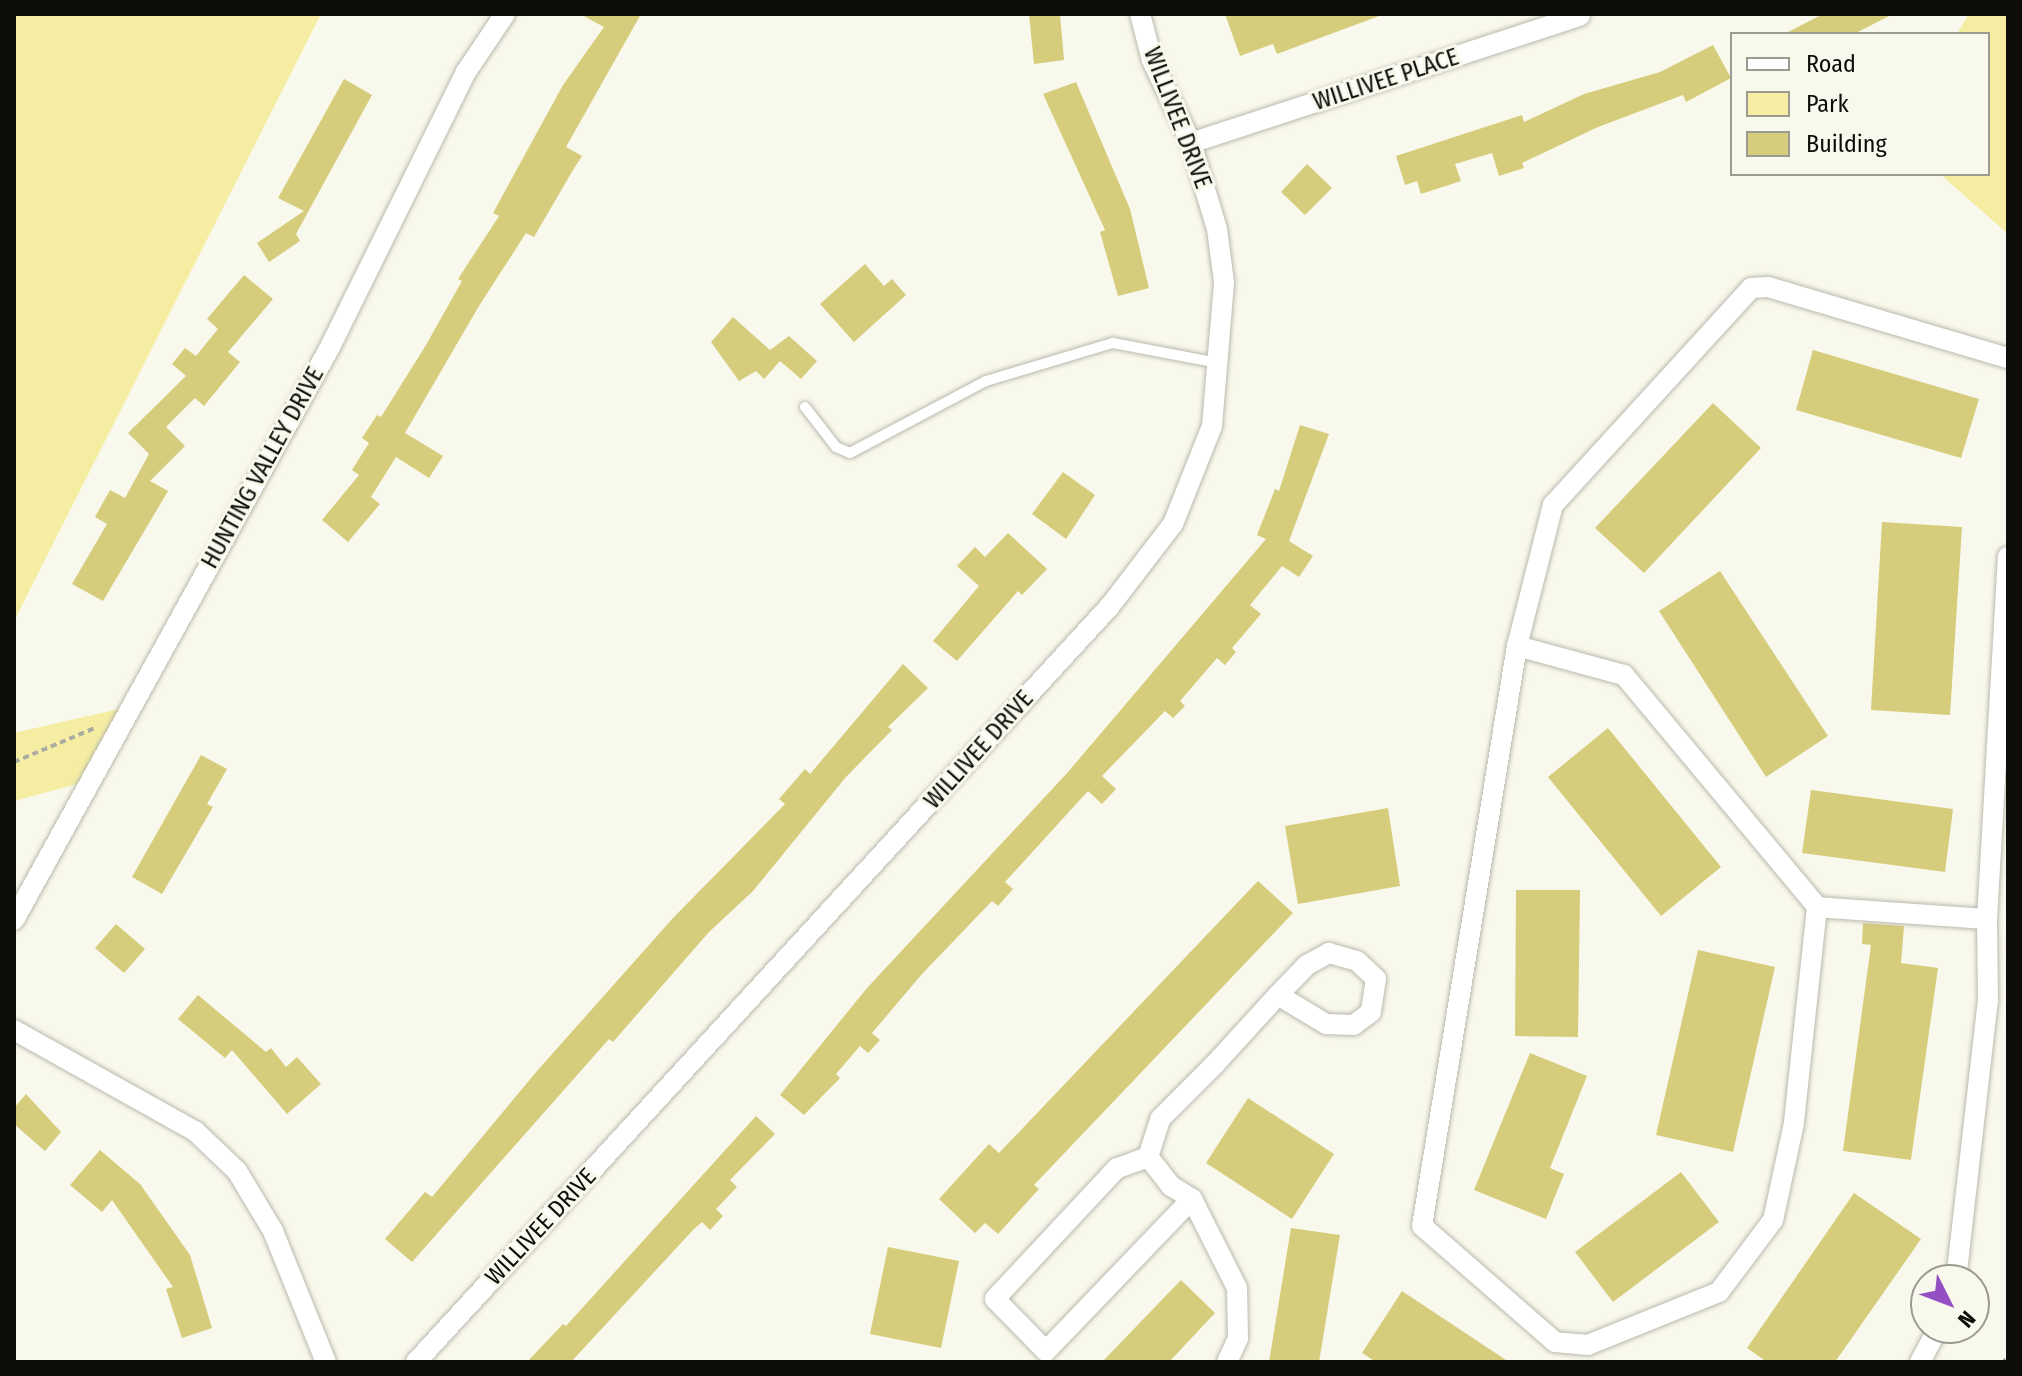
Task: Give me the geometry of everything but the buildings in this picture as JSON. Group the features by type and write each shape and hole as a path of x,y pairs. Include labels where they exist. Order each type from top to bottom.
{"street":[{"name":"HUNTING VALLEY DRIVE","path":"14,920 330,347 466,72 505,14"},
{"name":"WILLIVEE DRIVE","path":"416,1362 1146,561 1173,524 1212,426 1221,363 1223,269 1217,229 1191,143 1152,60 1140,14"},
{"name":"WILLIVEE PLACE","path":"1191,143 1583,15"},
{"path":"1517,646 1624,675 1817,907 1794,1123 1773,1220 1719,1292 1588,1345 1555,1342 1422,1226 1517,646 1553,505 1751,288 1768,287 2008,358"},
{"path":"1958,1264 1988,1001 1987,919 2008,557"},
{"path":"1817,907 1987,919"},
{"path":"1148,1157 1160,1119 1278,995 1307,965 1329,953 1357,961 1376,979 1371,1012 1354,1025 1326,1024 1278,995"},
{"path":"14,1030 195,1131 237,1171 273,1231 326,1362"},
{"path":"1148,1157 1117,1168 995,1299 1046,1351 1192,1199"},
{"path":"1148,1157 1171,1186 1192,1199 1237,1288 1238,1338 1227,1362"},
{"path":"1920,1362 1930,1344"}],"lane":[{"path":"805,407 836,447 850,453 986,381 1113,343 1221,363"}],"path":[{"path":"14,762 127,715"}],"green space":[{"path":"14,14 321,14 14,621"},
{"path":"1969,14 2008,14 2008,234 1942,176 1990,176 1990,32 1958,32"},
{"path":"123,708 81,783 14,801 14,733"}]}
